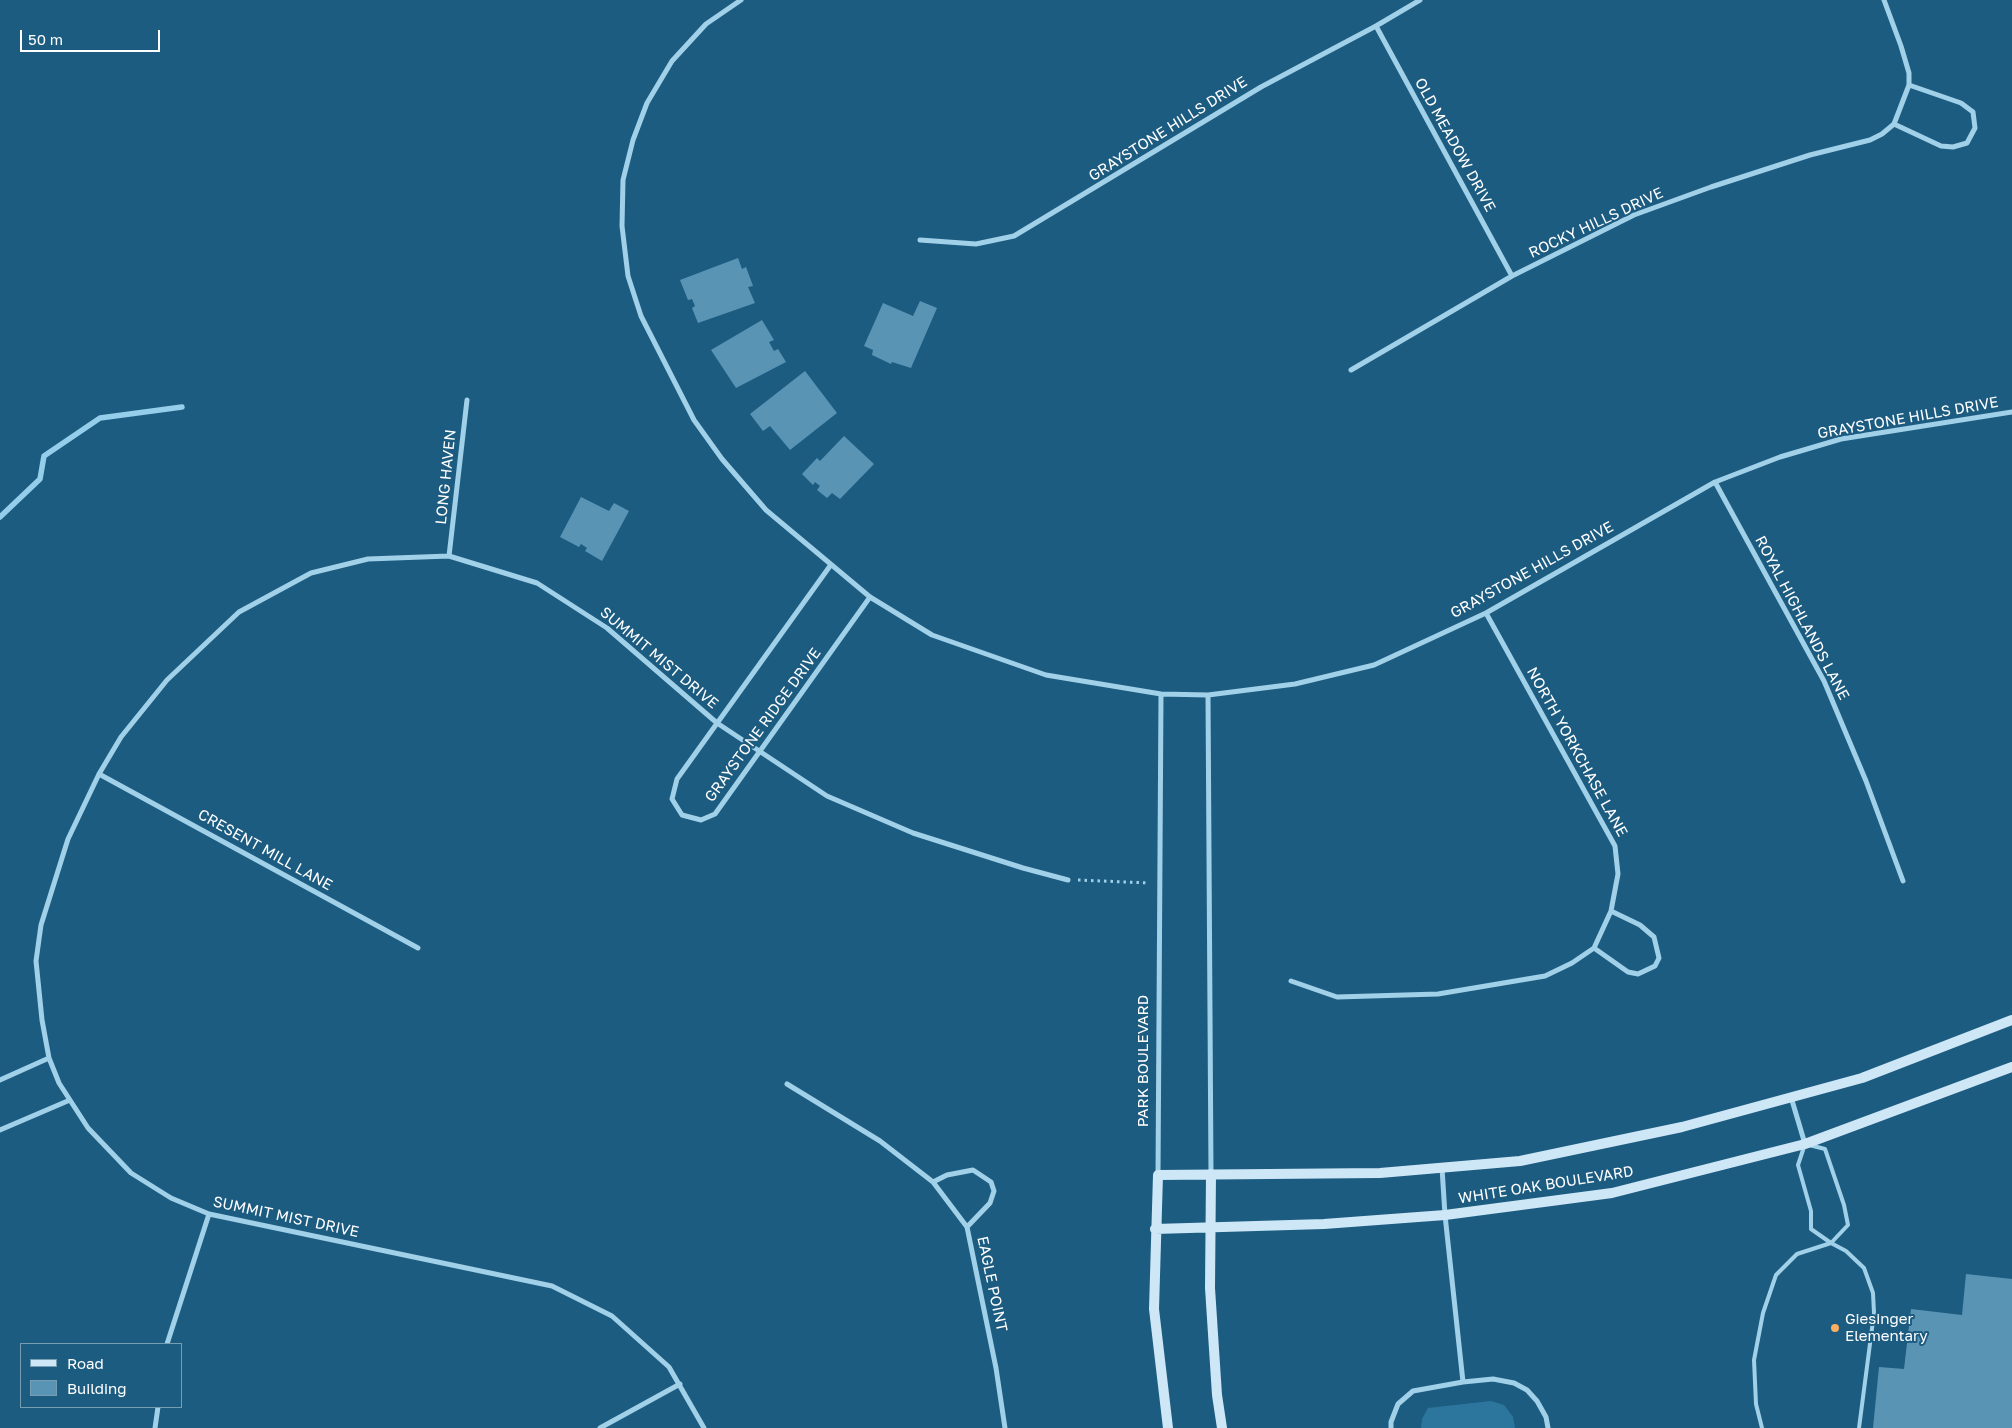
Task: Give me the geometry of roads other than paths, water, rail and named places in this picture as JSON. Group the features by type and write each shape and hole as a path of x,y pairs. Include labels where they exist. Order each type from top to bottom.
{"street":[{"name":"GRAYSTONE HILLS DRIVE","path":"740,0 706,24 672,60 647,102 633,140 623,180 622,226 628,276 641,316 694,420 722,459 766,510 830,566 870,597 932,635 1046,675 1161,694 1208,694 1295,684 1374,665 1486,613 1715,482 1780,457 1841,439 2012,412"},
{"name":"GRAYSTONE HILLS DRIVE","path":"920,240 976,244 1014,236 1261,87 1376,26 1420,0"},
{"path":"1884,0 1910,74 1910,85 1894,124 1941,146 1953,147 1967,143 1975,128 1972,112 1961,103 1910,85"},
{"name":"OLD MEADOW DRIVE","path":"1376,26 1512,276"},
{"name":"ROCKY HILLS DRIVE","path":"1352,370 1512,276 1634,215 1765,170 1870,140 1894,124"},
{"name":"LONG HAVEN","path":"450,556 467,400"},
{"name":"ROYAL HIGHLANDS LANE","path":"1715,482 1824,681 1866,781 1903,881"},
{"name":"SUMMIT MIST DRIVE","path":"704,1428 669,1367 612,1316 552,1286 209,1214 171,1198 131,1173 88,1128 59,1083 49,1058 42,1020 36,961 41,925 68,839 99,774 121,737 167,680 239,612 311,573 368,558 450,556 537,583 607,628 717,723 827,796 912,833 1068,880"},
{"name":"GRAYSTONE RIDGE DRIVE","path":"830,566 677,779 672,799 682,815 701,820 715,814 870,597"},
{"name":"NORTH YORKCHASE LANE","path":"1486,613 1614,846 1618,874 1611,911 1594,948"},
{"name":"PARK BOULEVARD","path":"1161,694 1158,1175 1154,1309 1168,1428"},
{"path":"1208,694 1212,1228 1210,1288 1217,1395 1222,1428"},
{"name":"CRESENT MILL LANE","path":"99,774 418,948"},
{"path":"1291,981 1337,997 1438,994 1545,976 1572,963 1594,948 1628,972 1638,974 1655,966 1659,958 1654,937 1640,925 1611,911"},
{"name":"WHITE OAK BOULEVARD","path":"1158,1175 1380,1173 1520,1161 1682,1127 1862,1078 2012,1020"},
{"path":"0,1080 49,1058"},
{"name":"WHITE OAK BOULEVARD","path":"1156,1229 1324,1224 1444,1216 1612,1193 1805,1144 2012,1067"},
{"name":"EAGLE POINT","path":"787,1084 880,1141 933,1182 967,1227 996,1368 1005,1428"},
{"path":"1791,1097 1805,1144"},
{"path":"0,1130 70,1100"},
{"path":"1442,1167 1444,1216 1462,1382"},
{"path":"933,1182 947,1175 973,1170 991,1182 994,1191 990,1203 967,1227"},
{"path":"167,1343 209,1214"},
{"path":"1391,1428 1391,1422 1398,1404 1413,1391 1462,1382 1493,1379 1514,1383 1527,1390 1537,1401 1546,1417 1548,1428"},
{"path":"600,1428 680,1384"},
{"path":"155,1428 158,1408"}],"lane":[{"path":"1762,1428 1756,1404 1754,1360 1763,1313 1776,1275 1797,1254 1831,1243 1848,1225 1844,1205 1825,1149 1805,1144 1798,1165 1811,1211 1811,1229 1831,1243 1846,1251 1864,1268 1873,1293 1874,1313 1858,1428"}],"waterway":[{"path":"0,517 40,479 44,456 100,418 182,407"}],"place":[{"name":"Giesinger Elementary","path":"1835,1328"}]}
